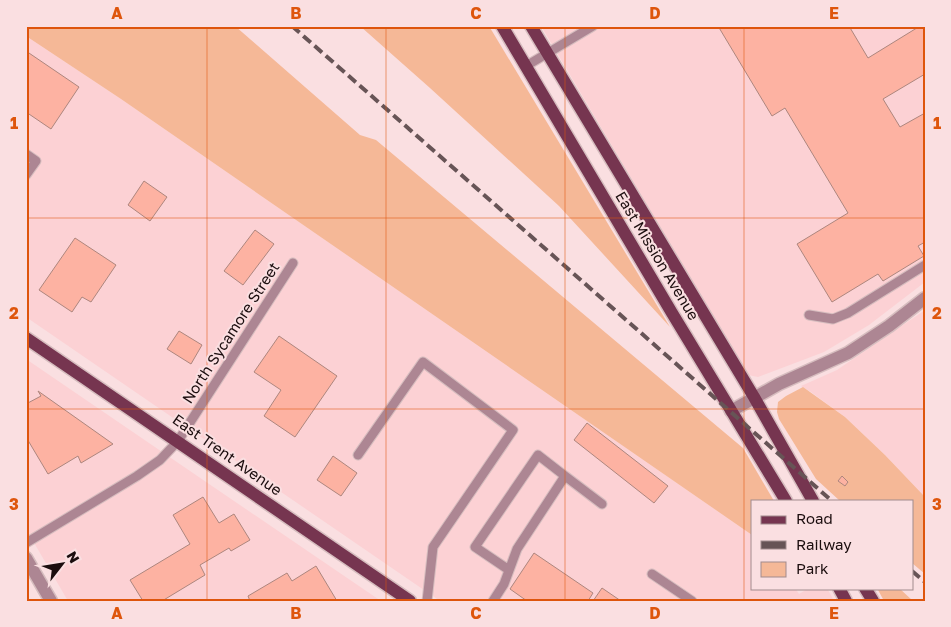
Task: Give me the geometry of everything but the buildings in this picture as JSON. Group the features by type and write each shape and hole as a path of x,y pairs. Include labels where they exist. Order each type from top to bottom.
{"main road":[{"name":"East Mission Avenue","path":"502,26 785,500"},
{"name":"East Mission Avenue","path":"531,26 754,397 813,500"},
{"name":"East Trent Avenue","path":"26,338 410,601"},
{"path":"866,590 873,601"}],"street":[{"path":"731,411 779,384 848,353 889,326 925,298"},
{"path":"26,558 51,601"}],"lane":[{"path":"526,66 593,26"},
{"path":"26,154 36,161 26,175"},
{"name":"North Sycamore Street","path":"26,542 138,476 160,460 178,441 293,263"},
{"path":"809,315 833,319 848,313 925,265"},
{"path":"358,455 424,362 513,430 433,547 427,601"},
{"path":"509,570 475,546 538,455 602,504"},
{"path":"493,601 504,584 517,549 565,476"},
{"path":"652,574 692,601"}],"shaded area":[{"path":"541,26 925,26 925,282 869,325 824,352 758,377 748,375"},
{"path":"26,36 121,99 751,534 751,590 796,590 799,594 806,590 828,590 834,601 440,601 26,317"},
{"path":"925,310 925,497 845,417 801,386 837,370"},
{"path":"26,359 381,601 68,601 26,529"}],"green space":[{"path":"26,26 235,26 360,135 376,140 743,448 773,500 751,500 751,534 121,99 26,36"},
{"path":"360,26 489,26 670,327 559,206"},
{"path":"803,387 845,417 925,497 925,574 914,565 914,500 839,500 816,479 779,419 777,412 778,402"},
{"path":"878,590 901,590 913,601 884,601"}],"railway":[{"path":"292,26 831,500"},
{"path":"914,573 925,582"}]}
